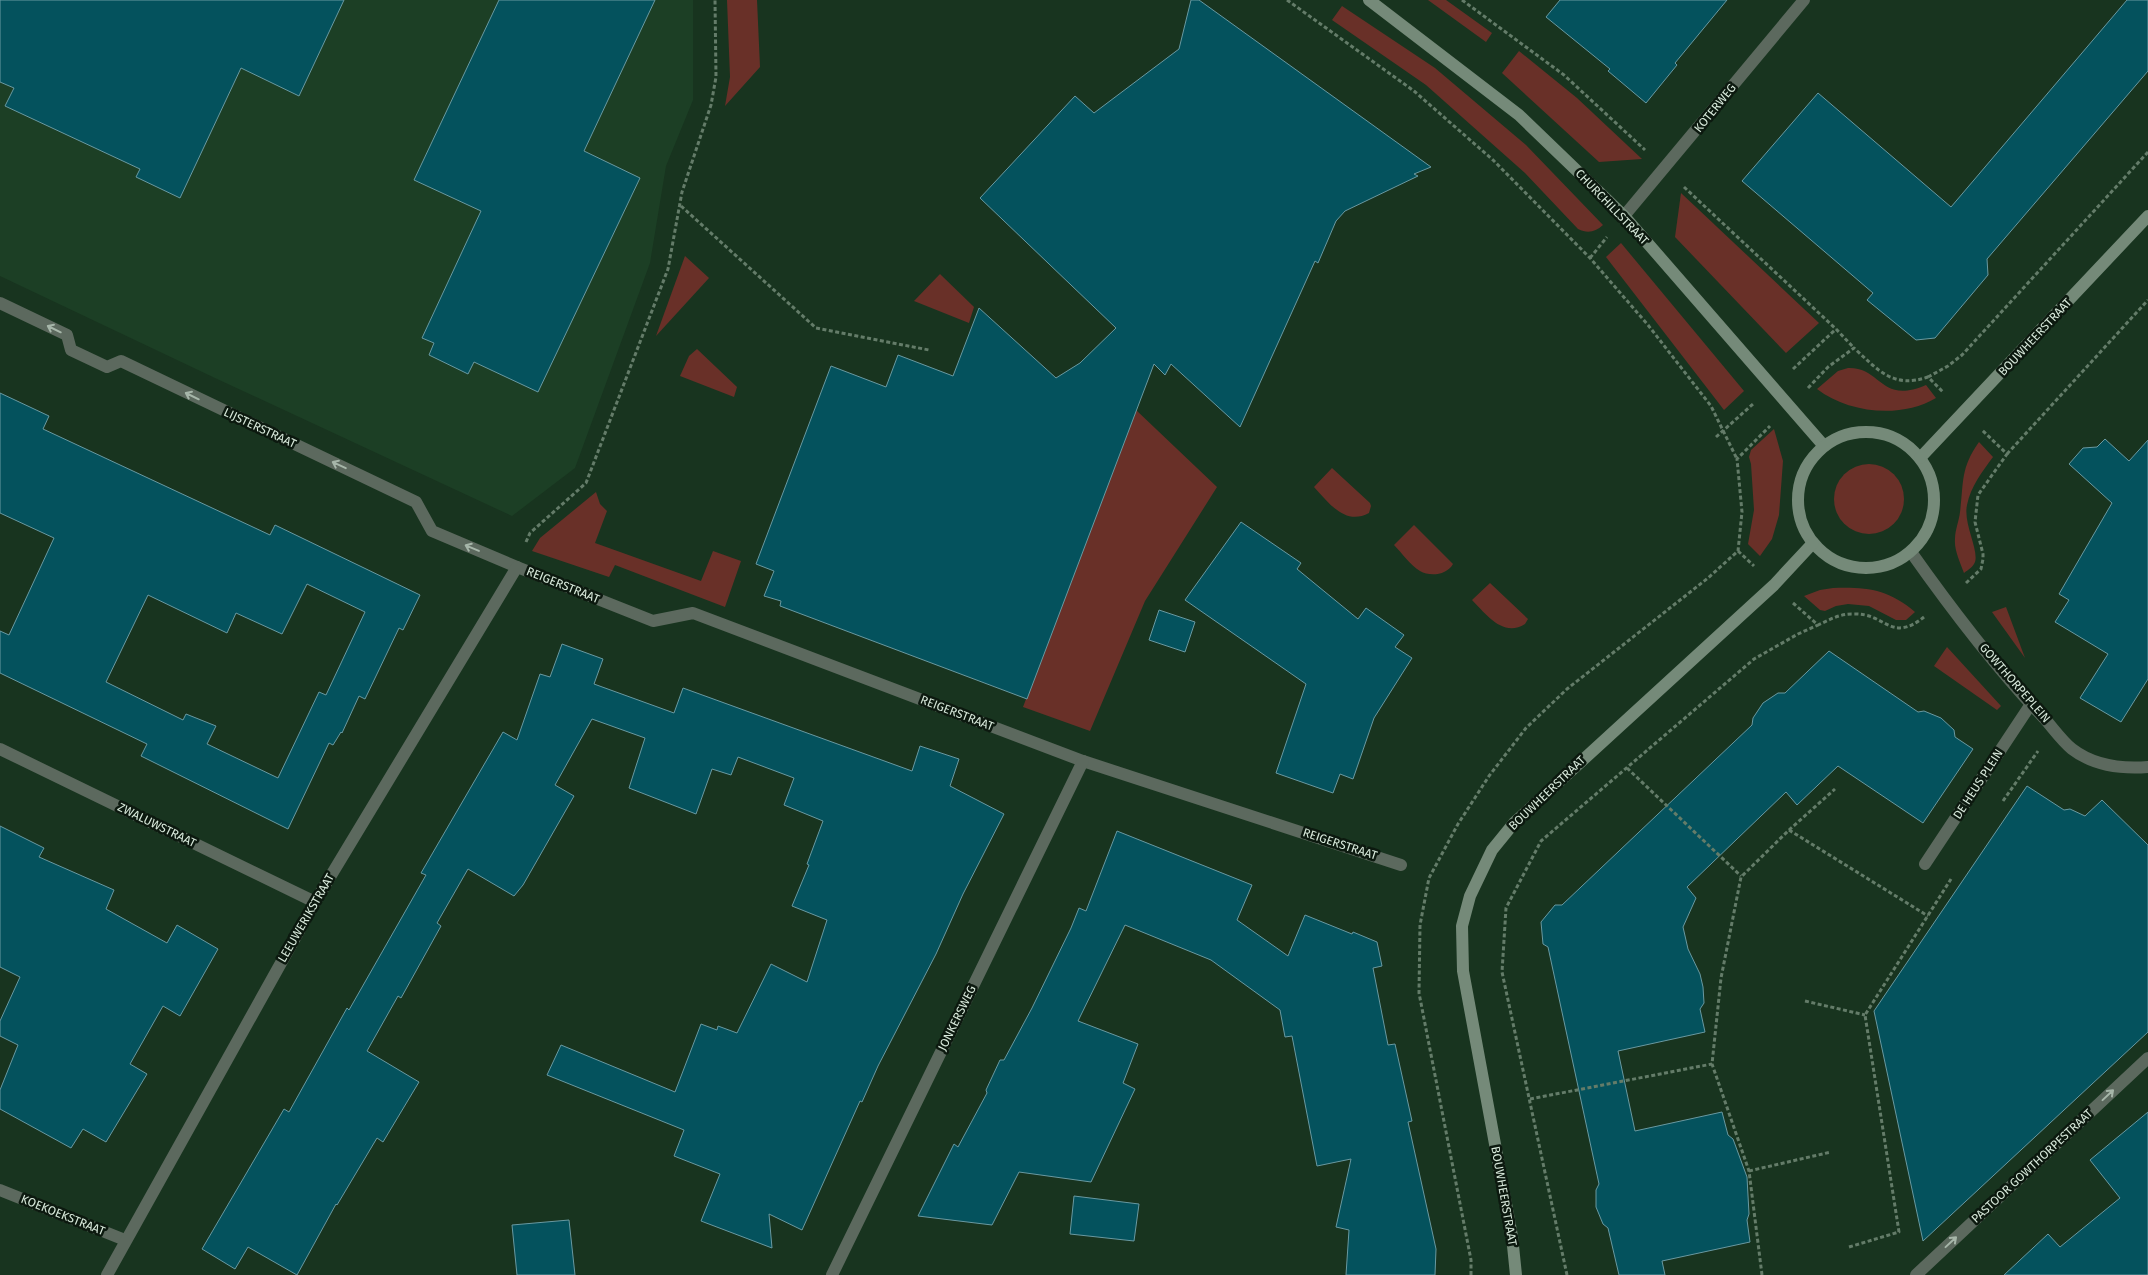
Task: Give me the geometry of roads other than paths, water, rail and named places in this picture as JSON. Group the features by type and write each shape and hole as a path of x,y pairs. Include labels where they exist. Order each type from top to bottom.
{"main road":[{"name":"CHURCHILLSTRAAT","path":"1369,0 1520,115 1624,216 1824,446"},
{"name":"BOUWHEERSTRAAT","path":"1920,458 2148,216"},
{"path":"1864,432 1886,434 1905,443 1920,458 1930,476 1935,496 1932,518 1924,537 1911,552 1892,564 1870,568 1849,567 1829,558 1813,543 1802,524 1798,503 1801,482 1809,462 1824,446 1844,435 1864,432"},
{"name":"BOUWHEERSTRAAT","path":"1516,1275 1512,1236 1463,971 1462,926 1470,896 1492,850 1514,822 1774,585 1813,543"}],"street":[{"name":"KOTERWEG","path":"1624,216 1804,0"},
{"name":"LIJSTERSTRAAT","path":"0,303 67,335 71,350 107,366 120,361 416,502 432,531 517,567"},
{"name":"GOWTHORPEPLEIN","path":"1911,552 1946,601 2030,704 2072,749 2096,762 2117,768 2148,767"},
{"name":"REIGERSTRAAT","path":"517,567 653,622 692,613 1083,761 1401,864"},
{"name":"LEEUWERIKSTRAAT","path":"107,1275 315,902 517,567"},
{"name":"DE HEUS PLEIN","path":"1925,864 2030,704"},
{"name":"ZWALUWSTRAAT","path":"0,749 315,902"},
{"name":"JONKERSWEG","path":"832,1275 1083,761"},
{"name":"PASTOOR GOWTHORPESTRAAT","path":"1916,1275 2148,1058"},
{"name":"KOEKOEKSTRAAT","path":"0,1190 125,1240"}]}
